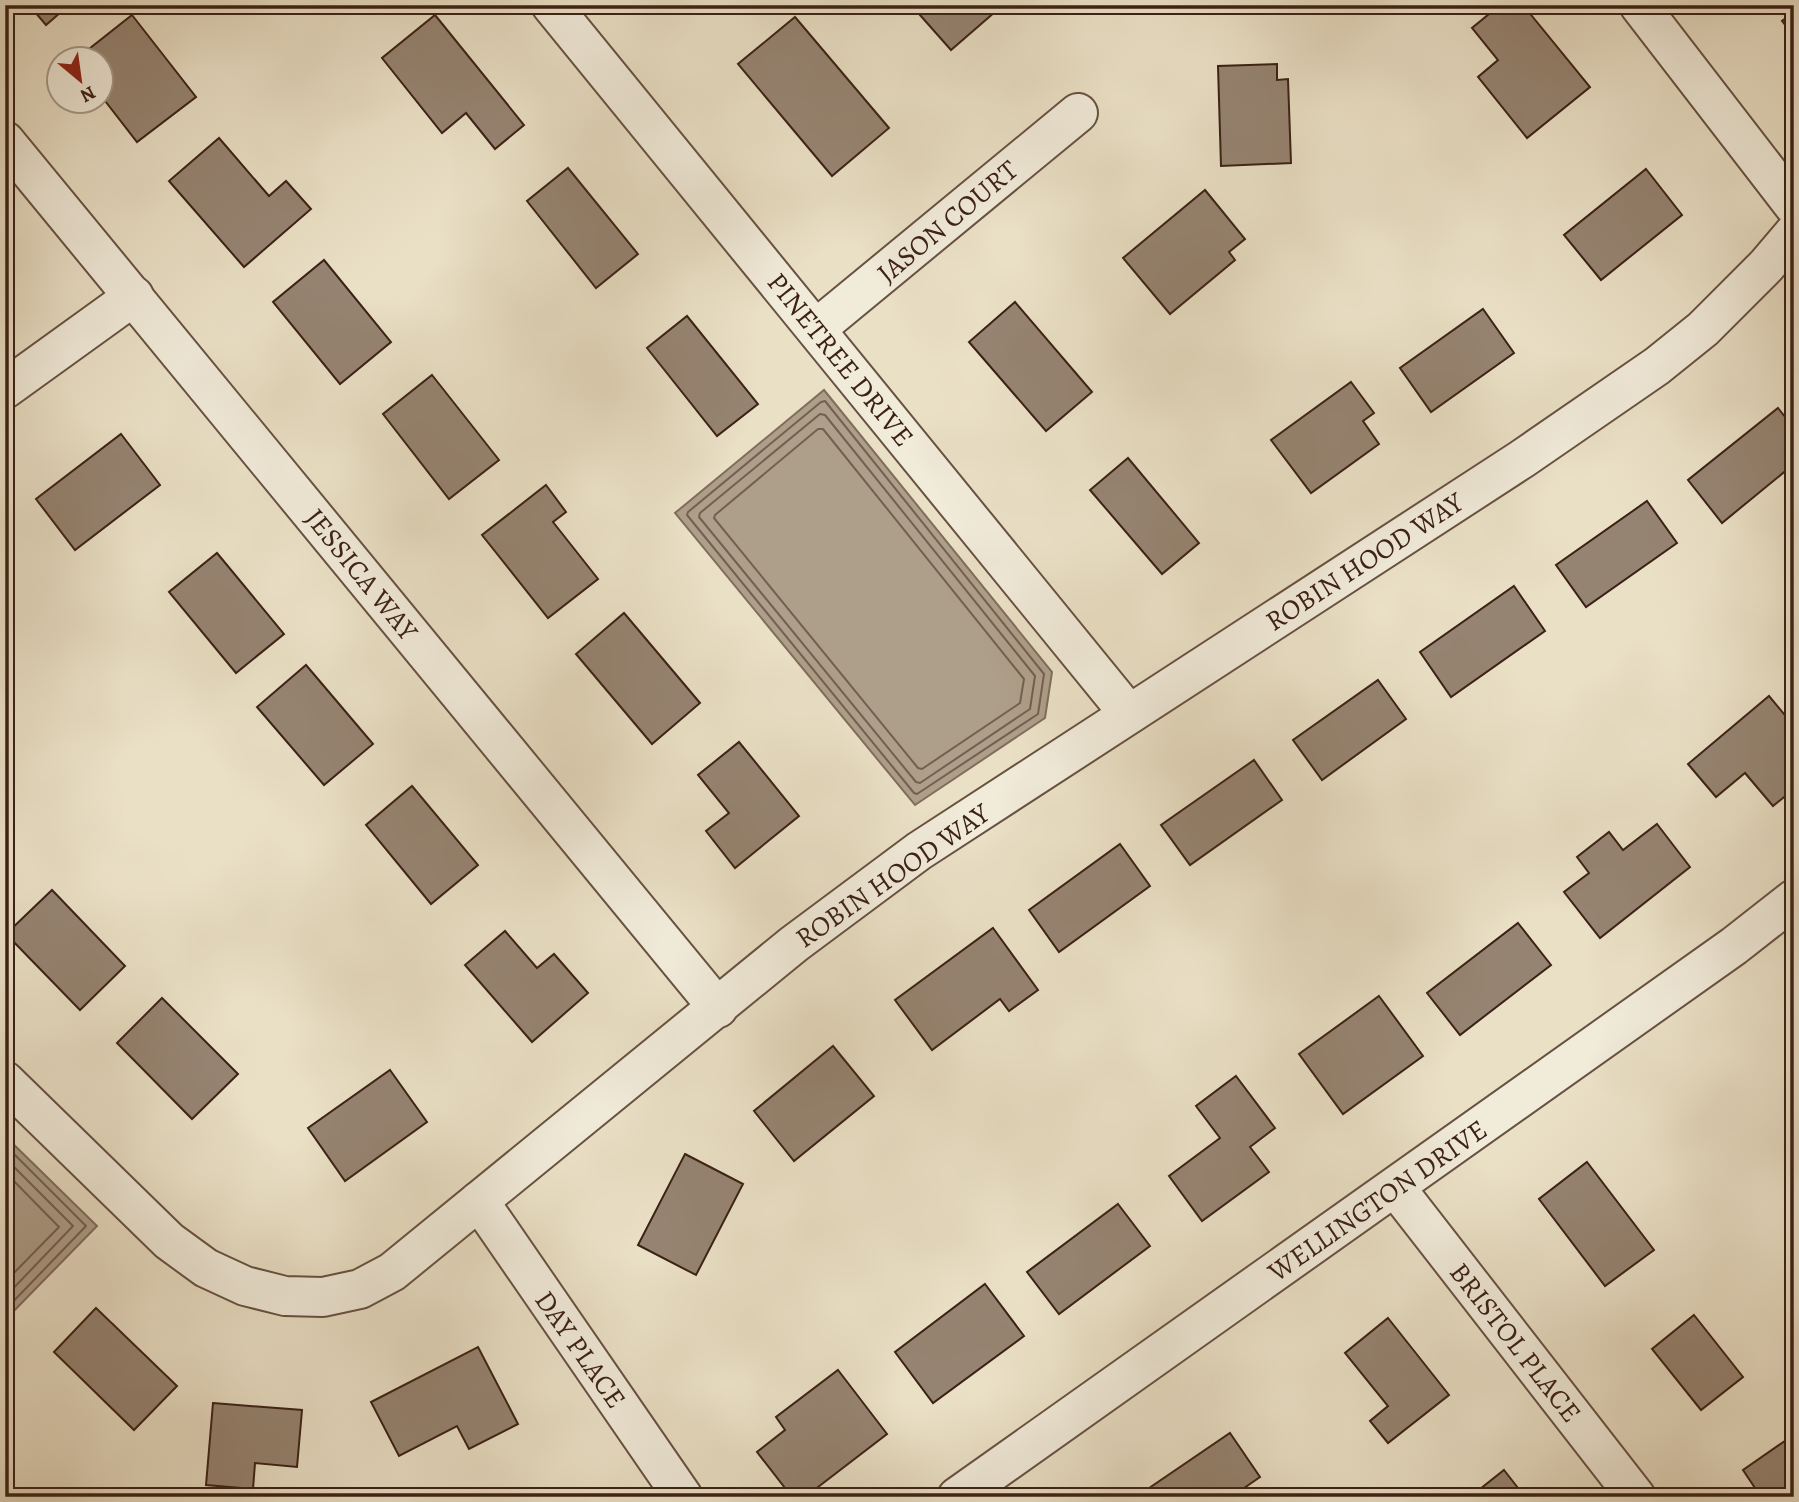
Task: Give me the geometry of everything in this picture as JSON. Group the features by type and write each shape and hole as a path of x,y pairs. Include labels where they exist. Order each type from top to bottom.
{"street":[{"name":"PINETREE DRIVE","path":"551,5 1129,714"},
{"path":"1639,5 1794,206"},
{"name":"JASON COURT","path":"816,329 1078,113"},
{"name":"JESSICA WAY","path":"5,141 718,1008"},
{"name":"ROBIN HOOD WAY","path":"5,1081 169,1241 206,1268 245,1286 285,1296 323,1297 360,1289 393,1272 794,944 919,851 1522,459 1657,366 1703,329 1766,266 1794,233"},
{"path":"5,389 134,296"},
{"name":"WELLINGTON DRIVE","path":"957,1497 1734,946 1794,899"},
{"name":"BRISTOL PLACE","path":"1395,1187 1636,1497"},
{"name":"DAY PLACE","path":"479,1201 683,1497"}],"water":[{"path":"824,390 1052,672 1045,718 915,805 675,513"},
{"path":"5,1136 97,1226 5,1320"}],"building":[{"path":"29,5 69,5 46,25"},
{"path":"932,5 1003,5 951,50 920,15"},
{"path":"1500,5 1523,5 1590,87 1527,138 1478,77 1498,60 1472,28"},
{"path":"1794,12 1794,36 1782,21"},
{"path":"132,15 196,97 137,142 116,115 116,46 93,46"},
{"path":"435,15 524,125 495,149 466,113 442,133 382,58"},
{"path":"795,17 889,128 832,176 738,64"},
{"path":"1277,64 1277,80 1288,79 1291,163 1221,166 1218,66"},
{"path":"219,138 269,196 286,181 311,209 244,267 169,181"},
{"path":"568,168 638,254 596,288 527,201"},
{"path":"1646,169 1682,215 1601,280 1564,235"},
{"path":"1205,190 1245,239 1229,252 1235,260 1170,314 1123,258"},
{"path":"324,260 391,342 340,384 273,302"},
{"path":"1015,302 1092,392 1046,431 969,342"},
{"path":"1483,309 1514,353 1431,412 1400,368"},
{"path":"687,316 758,404 717,436 647,348"},
{"path":"432,375 499,460 449,499 383,414"},
{"path":"1351,382 1374,413 1363,421 1379,444 1311,493 1271,440"},
{"path":"1778,408 1794,428 1794,464 1722,523 1688,480"},
{"path":"121,434 160,485 75,550 36,499"},
{"path":"1128,458 1199,543 1162,574 1090,490"},
{"path":"546,485 566,512 553,522 598,579 548,618 482,535"},
{"path":"1647,501 1677,543 1586,607 1556,565"},
{"path":"217,553 284,634 236,673 169,592"},
{"path":"1514,586 1545,631 1451,697 1420,652"},
{"path":"624,613 700,703 652,744 576,654"},
{"path":"306,665 373,744 324,785 257,707"},
{"path":"1378,680 1406,719 1322,780 1293,740"},
{"path":"1769,696 1794,726 1794,789 1773,806 1745,773 1716,797 1688,764"},
{"path":"739,742 799,816 735,868 706,831 729,813 698,775"},
{"path":"1254,760 1282,800 1190,865 1161,825"},
{"path":"412,786 478,865 431,904 366,825"},
{"path":"1657,824 1690,867 1600,938 1564,892 1589,873 1577,857 1609,832 1623,850"},
{"path":"1120,844 1150,886 1059,952 1029,910"},
{"path":"52,890 125,966 80,1010 6,934"},
{"path":"1518,923 1551,965 1460,1035 1427,993"},
{"path":"993,928 1038,990 1009,1011 1000,999 932,1050 895,1000"},
{"path":"505,931 537,968 554,954 588,993 532,1042 465,965"},
{"path":"1379,996 1423,1056 1343,1114 1299,1054"},
{"path":"162,998 238,1074 192,1119 117,1043"},
{"path":"833,1046 874,1096 794,1161 754,1111"},
{"path":"390,1070 427,1122 345,1181 308,1128"},
{"path":"1236,1076 1275,1128 1250,1147 1269,1172 1202,1221 1169,1176 1220,1138 1196,1106"},
{"path":"685,1154 743,1184 696,1275 638,1245"},
{"path":"1587,1162 1654,1250 1605,1286 1539,1199"},
{"path":"1118,1204 1150,1246 1059,1314 1027,1272"},
{"path":"985,1284 1024,1336 933,1403 895,1352"},
{"path":"96,1308 177,1386 134,1430 54,1352"},
{"path":"1694,1315 1743,1377 1701,1410 1652,1349"},
{"path":"1388,1318 1449,1395 1388,1443 1370,1421 1388,1406 1345,1353"},
{"path":"478,1347 518,1424 469,1449 457,1426 399,1456 371,1402"},
{"path":"838,1370 887,1434 805,1497 792,1497 757,1452 785,1430 776,1417"},
{"path":"213,1403 302,1410 297,1467 255,1463 253,1489 206,1485"},
{"path":"1230,1433 1260,1477 1231,1497 1136,1497"},
{"path":"1792,1436 1794,1497 1761,1497 1743,1470"},
{"path":"1504,1470 1525,1497 1470,1497"}]}
